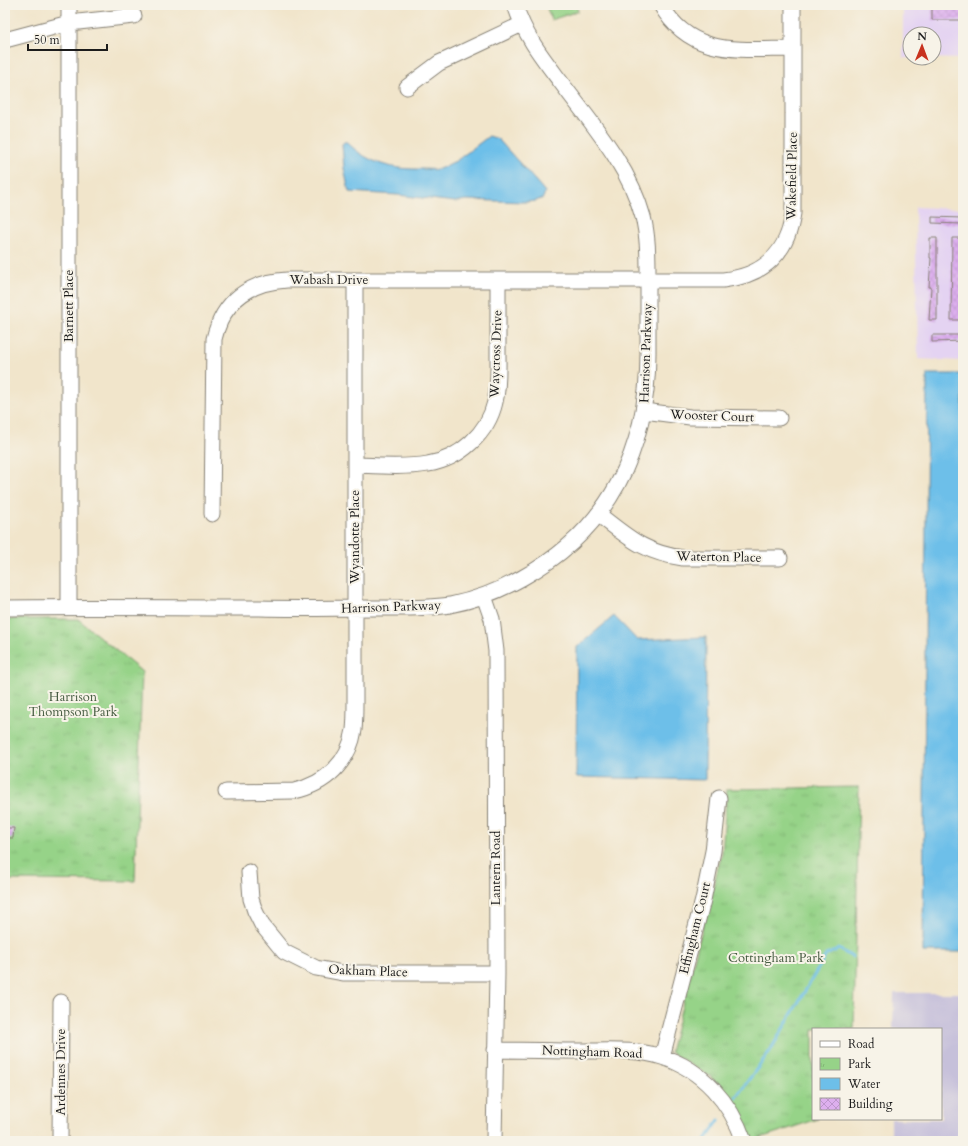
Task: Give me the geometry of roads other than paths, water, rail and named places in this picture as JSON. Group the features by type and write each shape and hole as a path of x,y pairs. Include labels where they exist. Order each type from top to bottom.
{"street":[{"name":"Barnett Place","path":"69,5 69,607"},
{"name":"Harrison Parkway","path":"5,608 355,608 430,607 460,603 484,596 536,570 573,542 598,514 611,496 631,456 644,411 648,365 648,252 645,225 629,181 608,147 538,52 522,24 516,5"},
{"path":"661,5 670,19 682,31 704,43 720,48 793,49"},
{"name":"Wakefield Place","path":"648,280 723,280 742,277 757,271 766,265 774,258 785,243 793,213 793,5"},
{"path":"5,40 69,23 134,16"},
{"path":"407,87 455,54 522,24"},
{"name":"Wabash Drive","path":"212,514 213,345 216,330 226,311 243,294 256,286 264,283 287,280 648,280"},
{"name":"Wyandotte Place","path":"226,792 277,792 294,791 305,788 324,779 341,762 349,748 354,728 356,465 355,280"},
{"name":"Waycross Drive","path":"356,465 420,465 436,462 453,456 461,451 483,429 491,416 497,392 498,280"},
{"name":"Wooster Court","path":"644,411 690,417 779,418"},
{"name":"Waterton Place","path":"598,514 641,546 653,552 683,558 780,558"},
{"name":"Lantern Road","path":"484,596 492,619 496,651 497,973 494,1141"},
{"name":"Effingham Court","path":"662,1057 703,900 713,851 719,798"},
{"name":"Oakham Place","path":"249,872 252,899 255,911 262,925 284,952 316,968 343,973 497,973"},
{"name":"Ardennes Drive","path":"60,1141 61,1002"},
{"name":"Nottingham Road","path":"496,1050 615,1051 637,1052 662,1057 691,1071 712,1088 730,1112 744,1141"}],"water":[{"path":"489,136 498,139 541,187 545,192 543,198 536,201 526,202 466,200 455,202 398,195 349,192 344,168 342,144 344,142 347,142 364,156 392,167 439,169 456,161"},
{"path":"927,374 963,374 963,952 923,952"},
{"path":"614,616 637,640 706,637 705,780 576,777 577,647"}],"waterway":[{"path":"736,1097 770,1051 826,955 839,949 852,957"},
{"path":"705,1141 719,1120"}],"park label":[{"name":"Harrison Thompson Park","path":"73,704"},
{"name":"Cottingham Park","path":"776,958"}]}
